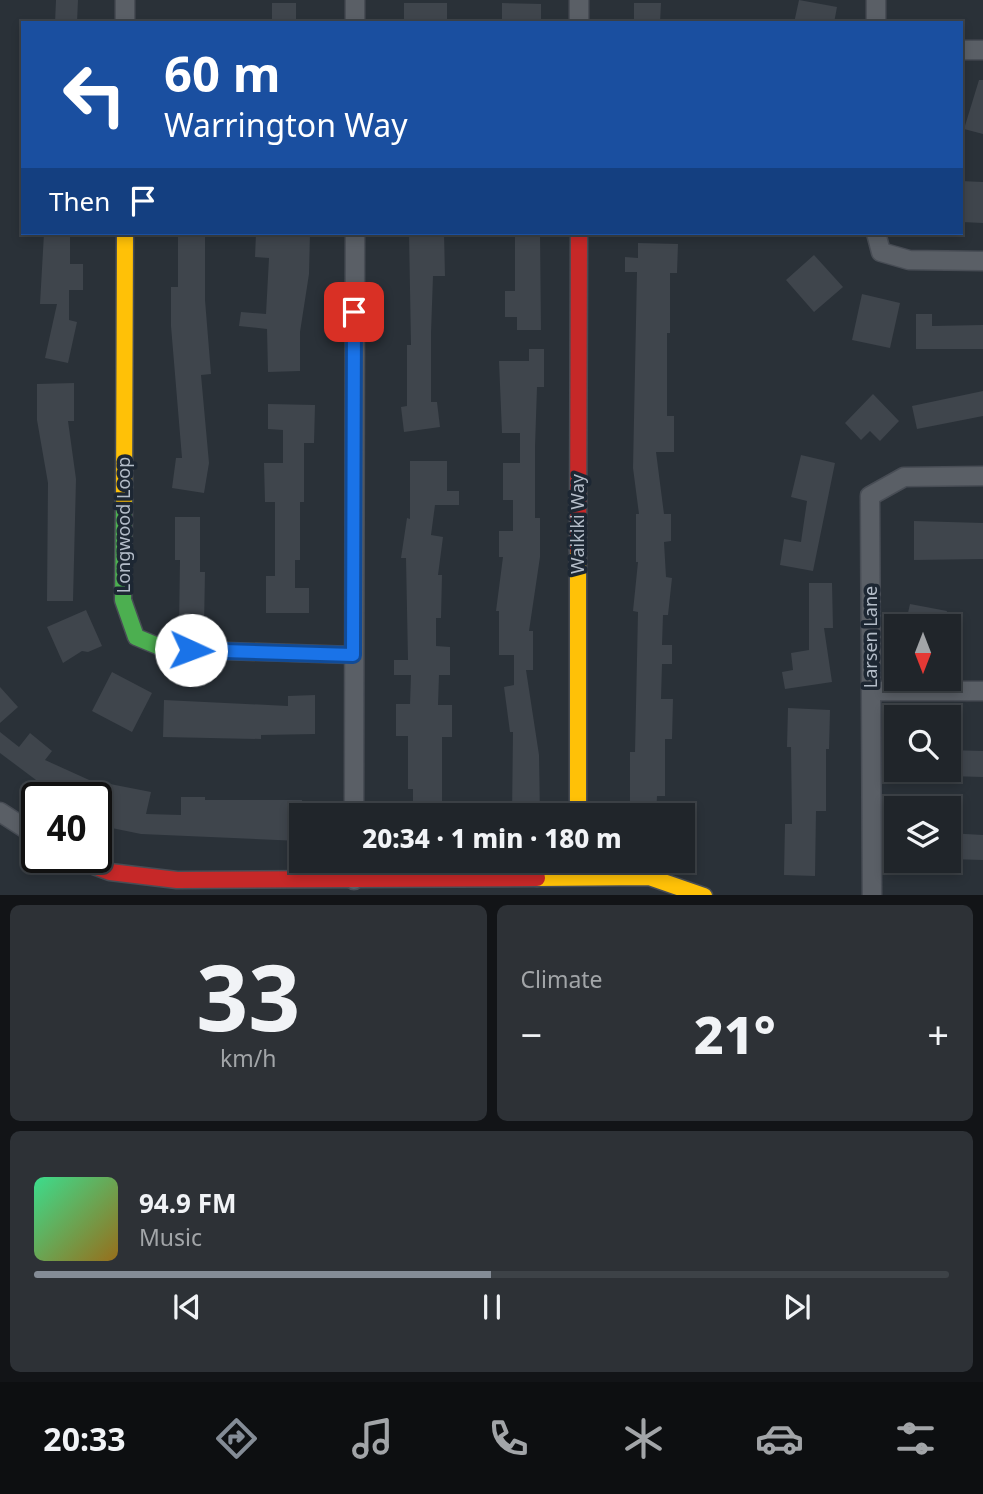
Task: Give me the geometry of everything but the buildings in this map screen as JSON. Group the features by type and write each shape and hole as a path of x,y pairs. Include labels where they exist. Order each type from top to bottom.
{"street":[{"path":"125,0 125,21"},
{"path":"355,0 355,21"},
{"path":"579,0 579,21"},
{"path":"876,0 876,21"},
{"path":"963,50 983,50"},
{"name":"Longwood Loop","path":"125,235 123,600 136,637 164,649 353,655"},
{"path":"354,803 355,235"},
{"name":"Waikiki Way","path":"578,803 579,235"},
{"path":"877,235 881,252 909,261 983,261"},
{"name":"Larsen Lane","path":"872,895 870,496 904,477 983,476"},
{"path":"871,691 983,691"},
{"path":"0,812 21,826"},
{"path":"112,873 177,880 354,880 497,873"},
{"path":"354,873 354,880"},
{"path":"614,873 649,877 704,895"}],"traffic: fast":[{"path":"124,500 123,600 136,637 165,649 353,655"}],"traffic: slow":[{"path":"124,500 125,235"},
{"path":"578,550 578,803"},
{"path":"537,878 649,877 701,895"}],"traffic: jam":[{"path":"578,550 579,235"},
{"path":"112,872 177,880 537,878"}],"route":[{"path":"191,650 353,655 354,312"}]}
